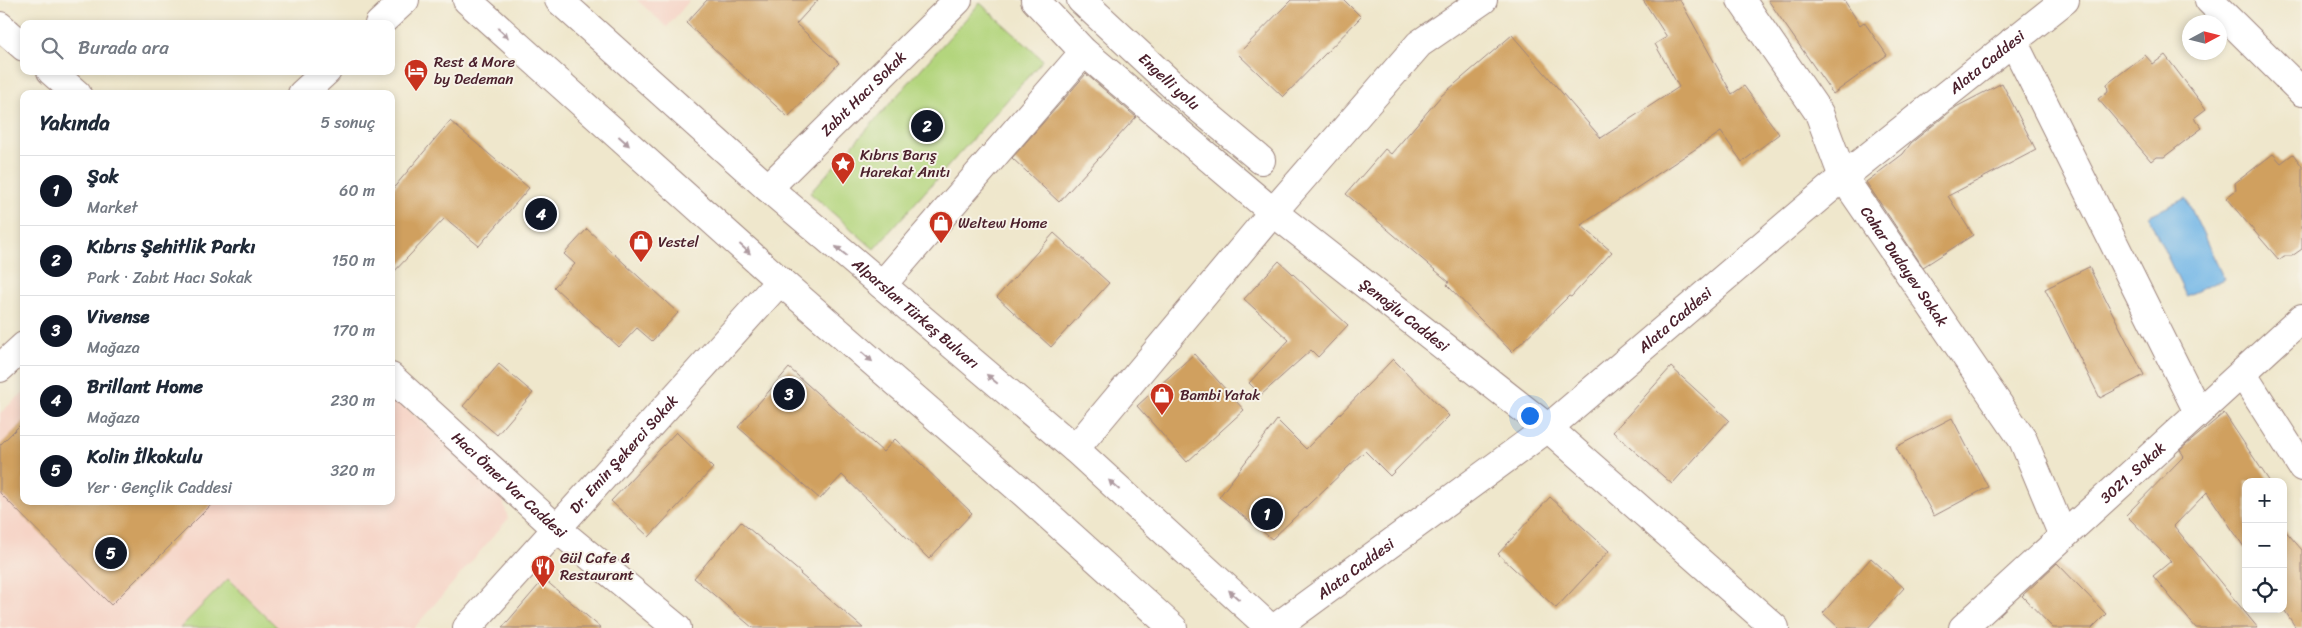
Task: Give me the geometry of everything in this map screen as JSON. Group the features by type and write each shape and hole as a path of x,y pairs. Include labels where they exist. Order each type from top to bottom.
{"main road":[{"path":"384,20 406,0"},
{"path":"466,0 780,281 1026,495 1173,628"},
{"name":"Alparslan Türkeş Bulvarı","path":"560,0 768,188 1075,449 1270,628"},
{"name":"Zabıt Hacı Sokak","path":"768,188 958,0"},
{"name":"Şenoğlu Caddesi","path":"1035,0 1084,52 1273,212 1548,428 1775,628"},
{"name":"Engelli yolu","path":"1081,0 1180,93 1260,160"},
{"path":"1075,449 1273,212 1419,44 1483,0"},
{"name":"Cahar Dudayev Sokak","path":"1741,0 1819,114 1843,177 2023,440 2063,536"},
{"name":"Alata Caddesi","path":"1274,628 1548,428 1843,177 2065,0"},
{"path":"2209,0 2302,92"},
{"path":"0,26 20,44"},
{"path":"2014,41 2198,412"},
{"path":"882,285 1084,52"},
{"path":"56,75 72,90"},
{"path":"306,90 323,75"},
{"name":"Dr. Emin Şekerci Sokak","path":"467,628 780,281"},
{"name":"3021. Sokak","path":"1962,628 2302,318"},
{"path":"0,368 20,350"},
{"path":"2242,373 2302,467"},
{"name":"Hacı Ömer Var Caddesi","path":"395,381 556,528 677,628"}],"shaded area":[{"path":"637,0 690,0 667,27"},
{"path":"20,396 20,505 395,505 395,398 500,489 508,519 414,628 0,628 0,413"}],"green space":[{"path":"980,3 1043,60 874,249 810,193"},
{"path":"228,579 278,628 180,628"}],"water":[{"path":"2186,198 2224,279 2186,296 2148,216"}],"building":[{"path":"707,0 818,0 796,24 839,63 788,117 686,23"},
{"path":"1291,0 1344,0 1361,17 1283,97 1238,54"},
{"path":"1643,0 1680,0 1732,94 1744,86 1779,134 1742,162 1721,132 1581,225 1612,252 1571,297 1569,296 1512,352 1447,285 1449,282 1346,194 1385,149 1391,154 1441,96 1512,35 1601,138 1679,87 1655,44 1667,37"},
{"path":"1768,0 1844,0 1860,25 1864,22 1887,55 1833,94"},
{"path":"2145,55 2153,64 2165,55 2206,109 2194,118 2202,128 2164,157 2156,157 2151,161 2098,99 2108,91 2107,84"},
{"path":"1086,74 1136,117 1059,202 1012,158"},
{"path":"2002,83 2036,150 1948,196 1973,235 1923,267 1866,182 1903,154 1911,143 1956,107"},
{"path":"450,121 529,188 479,246 445,218 395,271 395,186"},
{"path":"2273,154 2281,163 2293,154 2302,166 2302,249 2292,256 2284,256 2279,260 2226,198 2236,190 2235,183"},
{"path":"587,229 678,313 652,341 637,328 619,347 554,287 575,264 564,254"},
{"path":"1054,233 1109,283 1051,347 997,297"},
{"path":"1279,261 1348,325 1318,357 1311,350 1261,395 1249,383 1289,340 1244,299"},
{"path":"2089,267 2144,375 2100,398 2045,289"},
{"path":"1194,354 1244,410 1187,462 1137,406"},
{"path":"1393,359 1449,416 1390,476 1365,451 1272,539 1219,497 1277,420 1306,449"},
{"path":"499,364 533,393 497,435 463,406"},
{"path":"1671,367 1729,420 1672,484 1613,432"},
{"path":"789,368 883,452 895,439 972,513 929,559 842,475 820,499 738,427"},
{"path":"2224,413 2267,478 2242,478 2242,544 2207,492 2174,526 2242,609 2242,613 2246,613 2258,628 2196,628 2153,576 2171,561 2126,515 2184,456 2180,450"},
{"path":"1952,418 1988,487 1934,516 1896,447"},
{"path":"20,425 20,505 211,505 111,605 0,493 0,445"},
{"path":"676,432 713,468 649,537 611,501"},
{"path":"1550,497 1609,551 1556,608 1498,554"},
{"path":"741,522 863,628 753,628 694,578"},
{"path":"2287,533 2302,550 2302,628 2296,628 2286,613"},
{"path":"1871,558 1904,588 1868,628 1839,628 1823,613"},
{"path":"2057,563 2106,614 2092,628 2053,628 2022,596"},
{"path":"544,579 601,628 502,628"}],"place":[{"name":"Rest & More by Dedeman","path":"416,92"},
{"name":"Kıbrıs Şehitlik Parkı","path":"927,126"},
{"name":"Kıbrıs Barış Harekat Anıtı","path":"843,185"},
{"name":"Brillant Home","path":"541,214"},
{"name":"Weltew Home","path":"941,244"},
{"name":"Vestel","path":"641,263"},
{"name":"Vivense","path":"789,394"},
{"name":"Bambi Yatak","path":"1162,416"},
{"name":"Şok","path":"1267,514"},
{"name":"Kolin İlkokulu","path":"111,553"},
{"name":"Gül Cafe & Restaurant","path":"543,588"}]}
